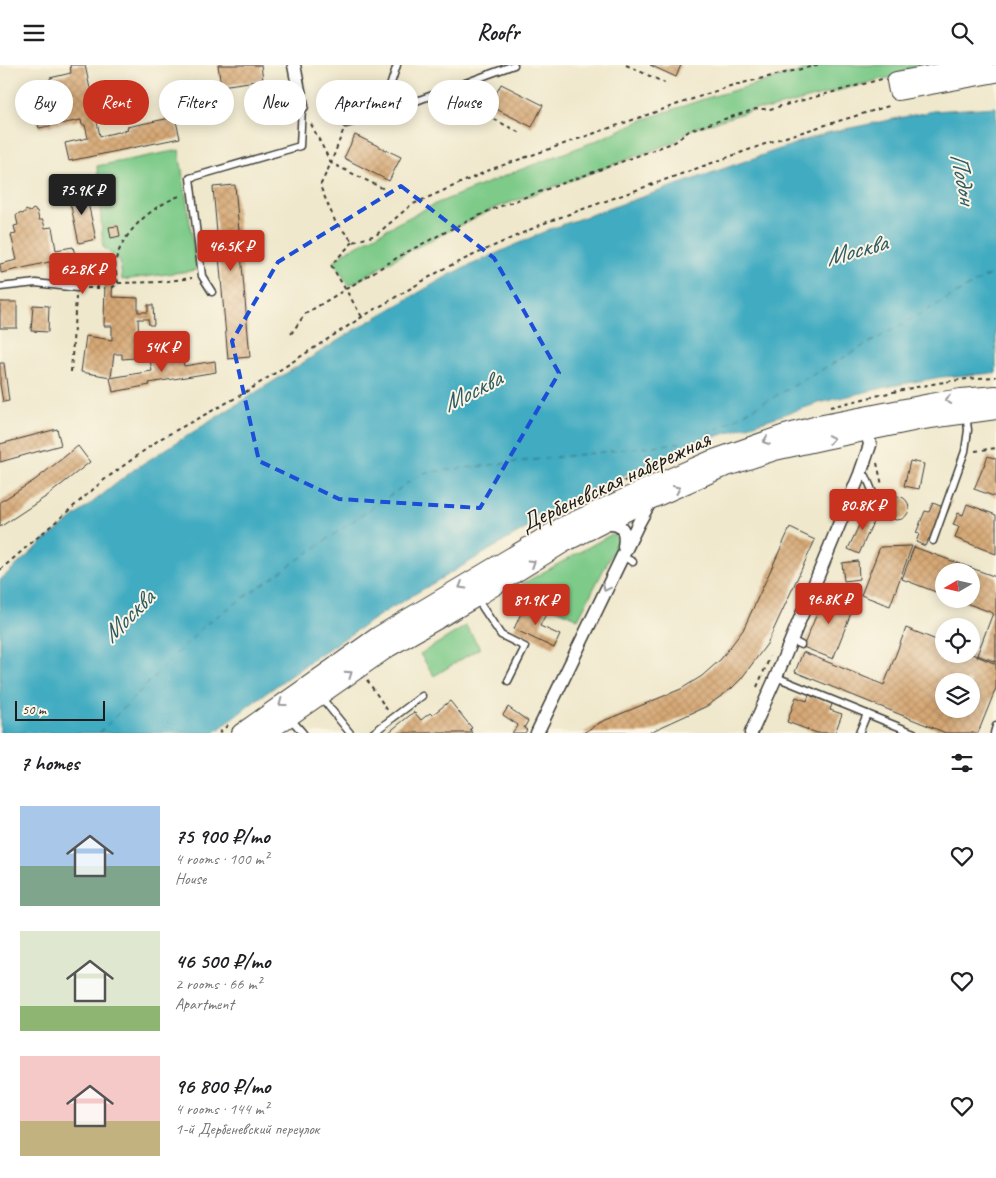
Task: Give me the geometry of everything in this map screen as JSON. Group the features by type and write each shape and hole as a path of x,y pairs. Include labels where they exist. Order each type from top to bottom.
{"main road":[{"path":"892,89 983,65"},
{"path":"892,89 996,73"},
{"name":"Дербеневская набережная","path":"266,733 388,647 477,597 564,543 650,500 718,470 775,451 961,398 996,395"},
{"name":"Дербеневская набережная","path":"241,733 378,636 502,561 561,527 711,460 782,435 996,410"}],"street":[{"path":"294,65 297,80"},
{"path":"751,733 776,677 796,643 860,474 870,445 866,424"},
{"path":"537,733 627,559 650,500 660,482"},
{"path":"598,526 614,524 624,531 627,559"}],"lane":[{"path":"392,80 397,65"},
{"path":"418,100 514,65"},
{"path":"212,292 202,276 190,178 300,146 301,125"},
{"path":"0,287 36,283 77,287"},
{"path":"933,541 965,451 968,429 966,413"},
{"path":"860,474 866,476 881,511"},
{"path":"477,597 501,635 525,647 508,681"},
{"path":"776,677 914,733"},
{"path":"321,693 325,702 350,733"},
{"path":"373,733 422,696"},
{"path":"859,733 867,714"},
{"path":"288,717 303,733"},
{"path":"994,733 996,726"}],"path":[{"path":"626,65 665,83"},
{"path":"362,317 331,265 353,242 376,235 411,205 492,169 730,86 818,65"},
{"path":"486,75 471,107 522,133"},
{"path":"291,334 305,314 345,288 405,253 485,213 675,142 690,130 756,109 770,109 892,89"},
{"path":"0,570 104,480 160,439 241,395 362,317 444,268 547,222 779,139 892,89"},
{"path":"306,114 331,163 384,189"},
{"path":"346,125 320,186 334,221 353,242"},
{"path":"118,283 115,261 125,239 142,219 173,198 192,191"},
{"path":"102,271 103,268 116,267"},
{"path":"112,288 118,283 167,282 202,276"},
{"path":"97,288 100,277"},
{"path":"71,372 77,287 105,289"},
{"path":"965,451 996,449"},
{"path":"877,462 882,485"},
{"path":"358,668 393,718"}],"highlighted area":[{"path":"401,186 494,258 559,373 480,508 339,499 259,461 232,341 278,262"}],"green space":[{"path":"823,65 961,65 882,79 770,109 756,109 690,130 675,142 493,209 405,253 349,286 334,262 342,254 435,204 593,142 645,119 707,98"},
{"path":"179,150 197,270 122,280 120,261 103,247 97,166"},
{"path":"612,534 617,538 618,542 578,619 531,597 522,584"},
{"path":"466,626 480,648 434,676 420,654"}],"water":[{"path":"996,107 996,373 941,377 891,386 819,403 696,443 588,492 386,611 319,655 214,733 0,733 0,580 44,541 136,468 358,328 449,275 550,229 826,133 933,111"}],"building":[{"path":"70,65 85,65 88,80 83,80 83,125 81,120 73,122 73,80 50,80 50,78 71,73"},
{"path":"218,65 261,65 263,80 244,80 244,83 234,84 234,80 220,80"},
{"path":"650,65 681,65 676,77"},
{"path":"501,84 543,105 532,127 499,110 499,88"},
{"path":"159,120 159,125 177,125 180,138 69,161 65,143 88,138 85,125 98,125 100,136 128,130 127,127 149,125 149,122"},
{"path":"38,125 55,125 39,128"},
{"path":"355,135 401,157 389,181 344,158"},
{"path":"235,185 250,357 228,359 213,187"},
{"path":"85,189 96,239 79,243 68,193"},
{"path":"33,209 37,211 39,220 43,220 45,228 52,227 56,250 73,247 77,263 113,274 112,297 138,298 138,312 148,312 148,305 153,305 154,325 149,325 148,319 138,319 139,344 146,343 148,357 122,359 122,354 114,354 111,377 81,372 86,336 112,340 112,326 104,326 105,279 49,262 1,273 0,264 17,260 11,235 16,234 14,226 18,225 16,216 19,213 23,214 26,210 30,212","holes":["73,257 74,263 62,259"]},
{"path":"118,226 120,236 111,238 109,227"},
{"path":"0,302 17,302 17,328 0,328"},
{"path":"33,305 49,306 48,332 31,331"},
{"path":"182,355 184,366 215,361 216,372 149,383 150,385 113,392 110,378 152,371 150,360"},
{"path":"0,363 4,363 9,401 3,402 0,384"},
{"path":"57,429 61,445 0,462 0,444"},
{"path":"78,446 90,462 47,496 0,527 0,502 35,480"},
{"path":"988,456 996,459 996,497 974,489"},
{"path":"910,461 924,464 919,489 904,486"},
{"path":"892,496 902,496 909,503 909,513 902,520 892,520 885,513 885,503"},
{"path":"946,498 952,501 935,540 929,538 925,546 916,542 919,534 916,533 925,511 929,512 933,503 943,507"},
{"path":"967,504 996,515 996,554 955,538 959,527 953,525 958,513 963,515"},
{"path":"867,508 877,513 859,554 848,549"},
{"path":"790,528 815,540 767,644 741,679 731,689 707,706 648,733 583,733 601,722 681,689 702,676 721,659 743,630"},
{"path":"912,546 890,606 861,595 880,547"},
{"path":"914,547 958,563 935,563 935,592 902,579"},
{"path":"858,561 859,579 844,581 842,563"},
{"path":"980,571 996,577 996,662 980,656 980,647 993,613 979,608"},
{"path":"826,592 855,603 833,659 803,647"},
{"path":"526,602 547,612 540,626 560,635 554,648 514,629"},
{"path":"906,628 935,639 935,663 980,663 980,657 996,664 996,688 978,733 946,733 795,672 803,652 884,685"},
{"path":"809,695 832,704 830,710 842,714 835,733 817,733 787,722 796,697 807,701"},
{"path":"450,701 472,728 470,729 473,733 388,733 414,712 421,720 430,713 432,715"},
{"path":"508,707 528,721 524,728 527,730 525,733 512,733 518,725 503,715"}],"ferry route":[{"path":"99,733 206,624 422,473 696,441 996,271"}],"water label":[{"name":"Подон","path":"963,178"},
{"name":"Москва","path":"856,250"},
{"name":"Москва","path":"472,391"},
{"name":"Москва","path":"128,616"}]}
